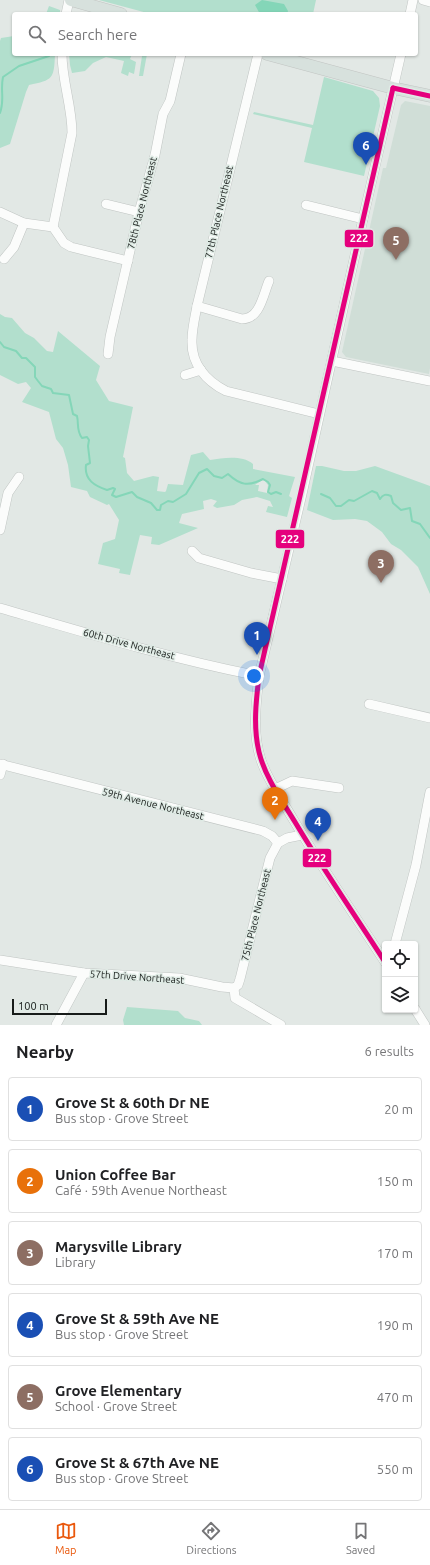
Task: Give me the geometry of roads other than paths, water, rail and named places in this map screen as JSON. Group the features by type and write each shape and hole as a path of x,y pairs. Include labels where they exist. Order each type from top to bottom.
{"main road":[{"path":"70,0 114,12"},
{"path":"274,56 393,88 430,96"}],"street":[{"path":"67,12 70,0"},
{"path":"410,12 413,0"},
{"path":"422,0 430,2"},
{"path":"62,56 62,64 72,119 72,133 53,227 64,243 71,248 128,261"},
{"name":"78th Place Northeast","path":"108,354 110,338 139,212 155,155 163,114 170,101 181,56"},
{"name":"77th Place Northeast","path":"258,56 197,306 192,340 194,354 201,370 214,385 226,391 319,414"},
{"path":"382,957 302,835 275,789 261,760 256,734 256,702 259,676 401,56"},
{"path":"106,204 139,212"},
{"path":"306,205 363,219"},
{"path":"0,212 24,224 53,227"},
{"path":"4,259 14,247 24,224"},
{"path":"197,306 242,319 248,319 253,316 257,310 269,281"},
{"path":"332,361 430,382"},
{"path":"185,375 201,370"},
{"path":"0,530 8,493 19,477"},
{"path":"192,551 200,558 251,573 282,579"},
{"name":"60th Drive Northeast","path":"0,608 118,642 259,676"},
{"path":"369,704 430,718"},
{"path":"0,775 1,764"},
{"name":"59th Avenue Northeast","path":"1,764 263,831 272,836 278,842"},
{"path":"275,789 292,781 339,788"},
{"path":"397,941 416,866 430,792"},
{"path":"278,842 287,838 302,835"},
{"name":"75th Place Northeast","path":"234,988 238,985 240,979 270,858 278,842"},
{"name":"57th Drive Northeast","path":"0,960 84,973 179,978 234,988"},
{"path":"56,1025 84,973"},
{"path":"234,988 235,998 281,1025"},
{"path":"418,1013 425,1025"}],"waterway":[{"path":"0,113 3,77 19,66 49,56"},
{"path":"0,342 4,347 16,351 22,358 26,358 35,367 35,377 42,386 51,389 53,393 69,395 73,414 77,416 80,435 82,438 87,437 89,440 88,446 90,463 86,465 87,475 91,482 98,487 107,490 113,488 115,489 112,495 116,497 132,492 137,497 151,503 157,510 160,510 161,505 168,501 173,502 186,494 199,473 207,469 214,476 222,478 228,474 236,481 244,484 258,482 263,479 270,485 268,492 271,494 276,492 281,494"},
{"path":"321,494 330,498 336,506 341,506 349,500 354,501 372,491 377,493 380,499 385,495 391,496 393,503 401,510 410,508 412,521 420,524 430,538"}],"place":[{"name":"Grove St & 67th Ave NE","path":"366,165"},
{"name":"Grove Elementary","path":"396,260"},
{"name":"Marysville Library","path":"381,583"},
{"name":"Grove St & 60th Dr NE","path":"257,655"},
{"name":"Union Coffee Bar","path":"275,820"},
{"name":"Grove St & 59th Ave NE","path":"318,841"}]}
